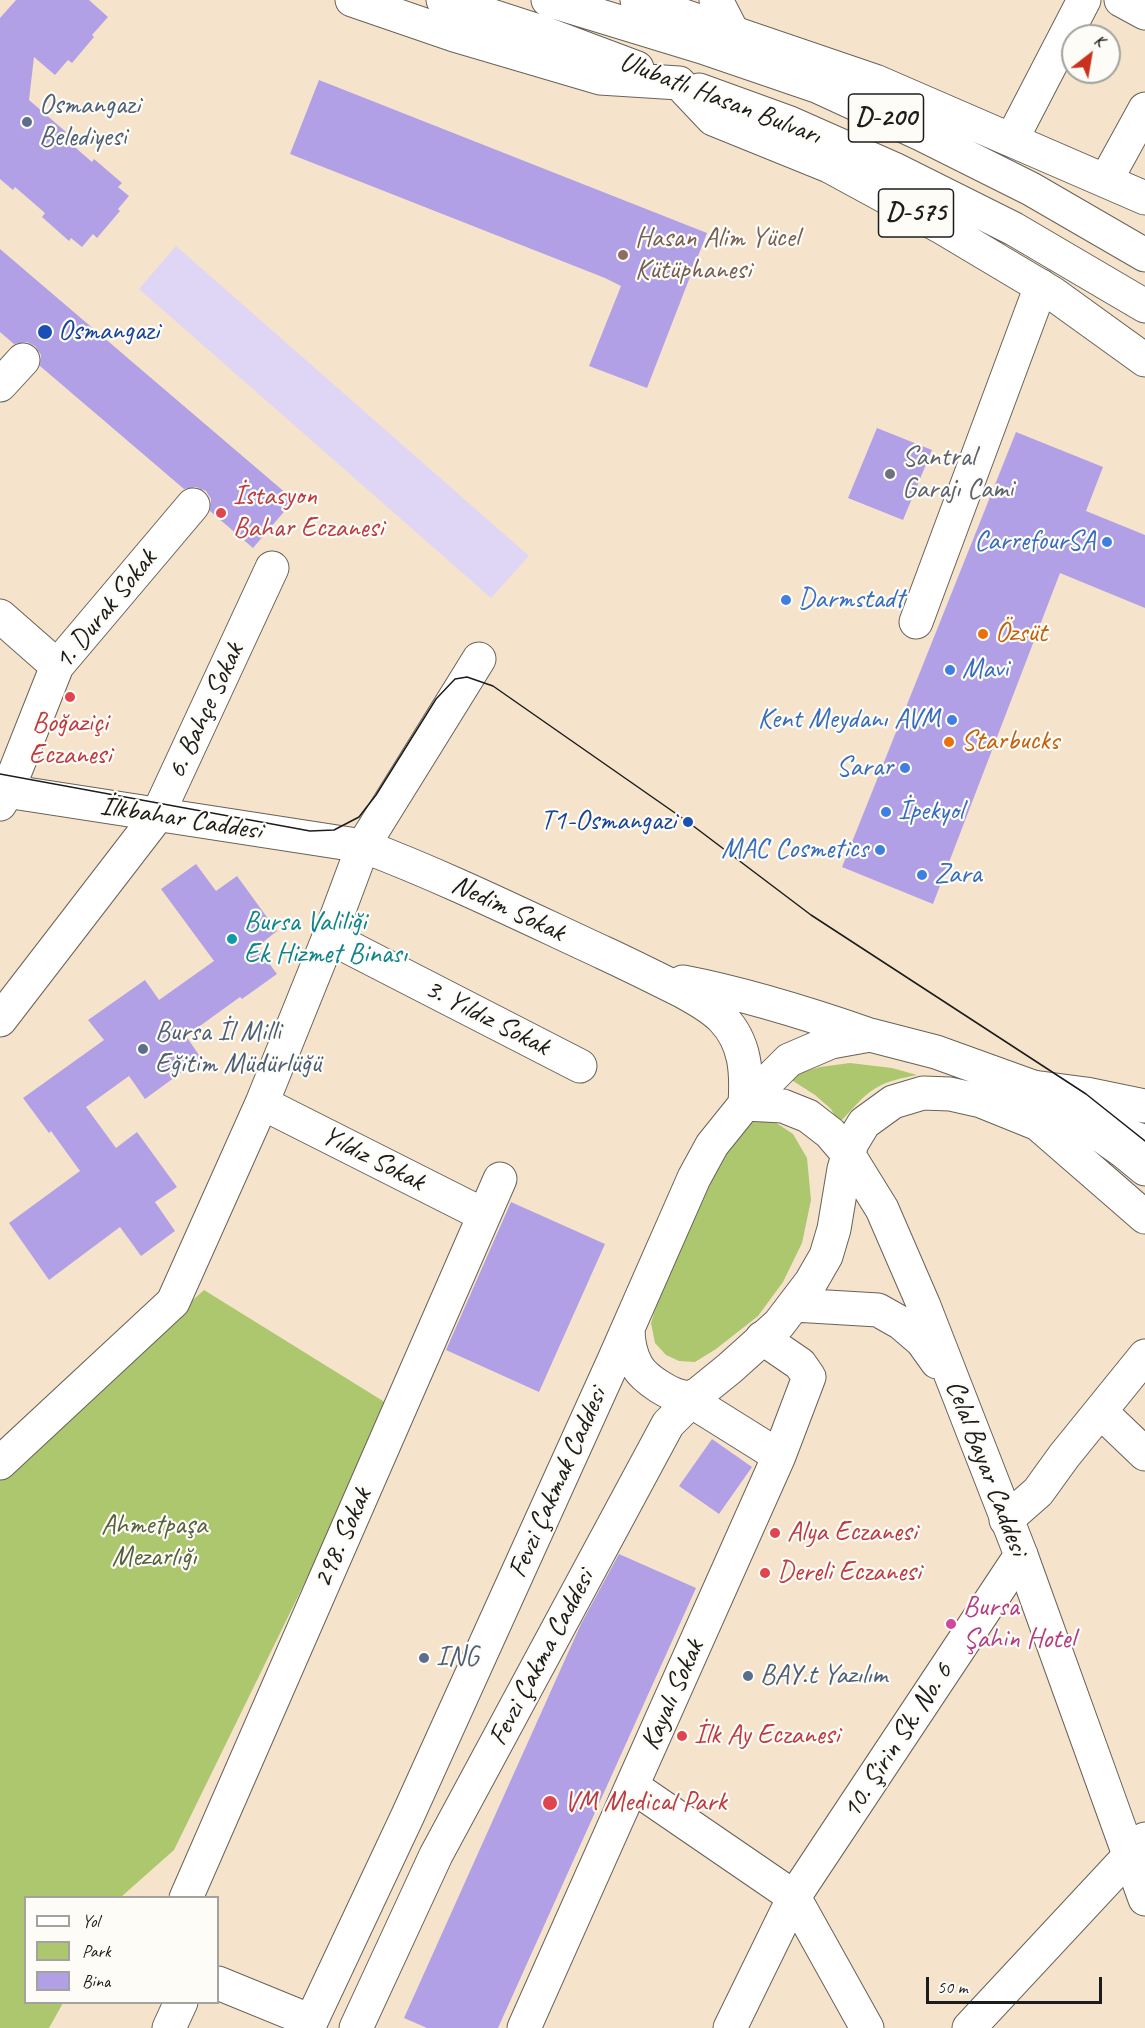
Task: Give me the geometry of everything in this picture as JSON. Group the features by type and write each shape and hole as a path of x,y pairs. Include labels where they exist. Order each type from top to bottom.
{"main road":[{"path":"352,0 454,35 600,78 679,83"},
{"name":"Ulubatlı Hasan Bulvarı","path":"443,0 541,32 790,123 894,169 1014,229 1145,306"},
{"name":"Ulubatlı Hasan Bulvarı","path":"548,0 702,47 819,87 921,134 1031,189 1145,255"},
{"path":"637,0 875,81 1145,198"},
{"path":"716,0 732,31"},
{"path":"1012,139 1084,0"},
{"path":"1121,0 1145,13"},
{"path":"609,19 875,81"},
{"name":"D-575","path":"679,83 713,119 829,166 944,228 1041,286 1145,360"},
{"path":"1106,180 1145,109"},
{"path":"916,622 1041,286"},
{"path":"0,385 22,360"},
{"name":"1. Durak Sokak","path":"2,795 57,666 193,505"},
{"name":"6. Bahçe Sokak","path":"0,1020 157,816 272,568"},
{"path":"0,616 57,666"},
{"path":"0,1463 173,1302 262,1103 363,846 479,659"},
{"name":"İlkbahar Caddesi","path":"2,795 363,846"},
{"name":"Nedim Sokak","path":"363,846 408,863 652,975"},
{"name":"3. Yıldız Sokak","path":"329,937 580,1066"},
{"path":"652,975 796,1009 870,1035 936,1052 1033,1087 1086,1094 1145,1106"},
{"path":"652,975 705,1004 723,1019 736,1037 744,1054 747,1076 745,1104"},
{"name":"Fevzi Çakmak Caddesi","path":"309,2025 408,1815 694,1178 712,1145 745,1104 789,1060 831,1042 870,1035"},
{"path":"1033,1087 1145,1169"},
{"path":"778,1322 811,1282 826,1256 834,1229 844,1169 850,1148 864,1123 893,1102 923,1093 951,1094 981,1101 1038,1124 1145,1217"},
{"name":"Yıldız Sokak","path":"262,1103 484,1215"},
{"name":"Celal Bayar Caddesi","path":"745,1104 783,1106 808,1116 850,1148 882,1209 924,1306 1006,1520 1137,1847 1145,1899"},
{"path":"1071,1114 1145,1142"},
{"name":"298. Sokak","path":"187,1896 500,1179"},
{"path":"778,1322 878,1310 901,1323 922,1341 955,1388"},
{"name":"Fevzi Çakma Caddesi","path":"356,2028 436,1855 668,1424 694,1397 778,1322"},
{"name":"Kayalı Sokak","path":"524,2028 778,1456 809,1377 778,1322"},
{"path":"628,1328 628,1344 637,1366 649,1378 670,1393 688,1398 694,1397 778,1456"},
{"path":"1006,1520 1038,1492 1064,1456 1145,1356"},
{"path":"1101,1412 1145,1454"},
{"name":"10. Şirin Sk. No. 6","path":"730,2028 794,1897 1021,1555"},
{"path":"632,1786 794,1897 867,2028"},
{"path":"969,2028 1137,1847"},
{"path":"219,1983 309,2025"},
{"path":"169,2028 180,2004"}],"shaded area":[{"path":"176,246 529,556 491,598 139,289"}],"green space":[{"path":"850,1063 892,1068 917,1075 891,1081 871,1091 841,1121 815,1095 790,1079 792,1075 820,1067"},
{"path":"757,1118 775,1122 793,1134 807,1158 811,1200 802,1243 783,1282 758,1316 716,1349 695,1362 679,1361 666,1355 655,1343 651,1323 659,1297 707,1179 739,1125"},
{"name":"Ahmetpaşa Mezarlığı","path":"204,1290 391,1406 174,1850 122,1896 24,1896 24,2004 62,2004 49,2028 0,2028 0,1475"}],"building":[{"name":"Osmangazi Belediyesi","path":"16,0 89,0 108,17 72,63 68,60 55,75 34,57 29,100 66,132 62,136 92,162 94,159 122,183 118,187 129,196 118,209 120,211 97,238 93,234 82,247 71,238 69,241 42,217 45,213 15,187 13,190 0,179 0,18"},
{"name":"Hasan Alim Yücel Kütüphanesi","path":"319,80 707,233 647,388 589,366 621,286 290,154"},
{"path":"0,249 294,500 253,548 210,511 211,499 206,491 196,487 184,489 40,366 41,355 35,346 27,342 14,344 0,332"},
{"name":"Santral Garajı Cami","path":"877,428 932,450 903,520 848,498"},
{"name":"Kent Meydanı AVM","path":"1016,432 1103,467 1086,511 1145,535 1145,608 1060,573 933,904 842,867"},
{"path":"196,864 216,891 237,876 277,931 257,947 277,974 242,999 240,997 186,1036 201,1058 145,1099 129,1076 86,1107 116,1148 137,1132 177,1187 155,1202 175,1231 141,1256 120,1227 49,1280 9,1223 80,1171 23,1098 104,1040 88,1020 145,980 159,1000 214,961 161,889"},
{"path":"511,1202 605,1244 539,1392 446,1350"},
{"path":"712,1439 752,1467 719,1514 679,1486"},
{"name":"VM Medical Park","path":"619,1554 696,1588 498,2028 427,2028 404,2018 581,1624"}],"tram line":[{"path":"0,774 310,831 334,830 359,817 376,795 436,699 455,679 467,677 493,686 688,822 811,915 1086,1094 1145,1141"}],"place":[{"name":"Osmangazi Belediyesi","path":"27,122"},
{"name":"Hasan Alim Yücel Kütüphanesi","path":"623,255"},
{"name":"Osmangazi","path":"45,332"},
{"name":"Santral Garajı Cami","path":"890,474"},
{"name":"İstasyon Bahar Eczanesi","path":"221,513"},
{"name":"CarrefourSA","path":"1107,542"},
{"name":"Darmstadt","path":"786,600"},
{"name":"Özsüt","path":"983,634"},
{"name":"Mavi","path":"950,670"},
{"name":"Boğaziçi Eczanesi","path":"70,697"},
{"name":"Kent Meydanı AVM","path":"952,720"},
{"name":"Starbucks","path":"949,742"},
{"name":"Sarar","path":"905,768"},
{"name":"İpekyol","path":"886,812"},
{"name":"T1-Osmangazi","path":"688,822"},
{"name":"MAC Cosmetics","path":"880,850"},
{"name":"Zara","path":"922,875"},
{"name":"Bursa Valiliği Ek Hizmet Binası","path":"232,939"},
{"name":"Bursa İl Milli Eğitim Müdürlüğü","path":"143,1049"},
{"name":"Alya Eczanesi","path":"775,1533"},
{"name":"Dereli Eczanesi","path":"765,1573"},
{"name":"Bursa Şahin Hotel","path":"951,1624"},
{"name":"ING","path":"424,1658"},
{"name":"BAY.t Yazılım","path":"748,1676"},
{"name":"İlk Ay Eczanesi","path":"682,1736"},
{"name":"VM Medical Park","path":"550,1803"}]}
